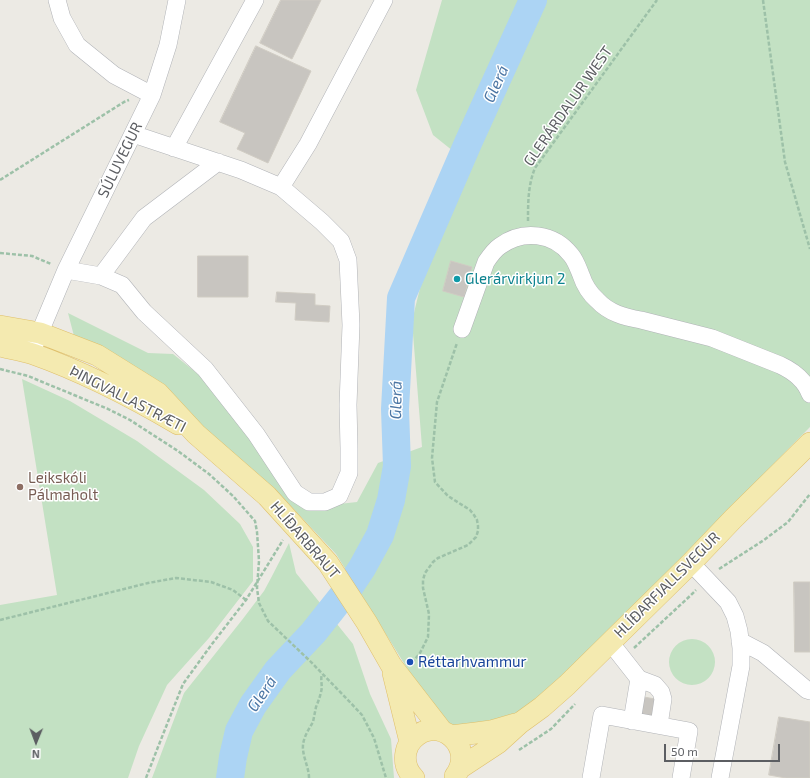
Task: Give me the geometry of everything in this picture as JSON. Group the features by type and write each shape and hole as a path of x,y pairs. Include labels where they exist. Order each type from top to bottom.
{"main road":[{"name":"ÞINGVALLASTRÆTI","path":"0,326 40,334 97,356 158,393 196,434"},
{"name":"ÞINGVALLASTRÆTI","path":"0,346 31,354 80,372 147,406 196,434"},
{"name":"HLÍÐARBRAUT","path":"196,434 267,496 328,563 367,623 400,666 447,734 457,743 461,751 462,760 457,773"},
{"name":"HLÍÐARFJALLSVEGUR","path":"457,773 498,743 520,722 542,707 567,685 616,650 691,563 810,443"},
{"name":"HLÍÐARBRAUT","path":"400,666 410,742 406,749 405,758 406,766 414,778"},
{"name":"HLÍÐARFJALLSVEGUR","path":"447,734 476,734 520,722"},
{"path":"410,742 424,731 433,730 447,734"}],"street":[{"path":"57,0 62,18 77,45 114,75 152,95"},
{"name":"SÚLUVEGUR","path":"31,354 66,270 152,95 168,44 177,0"},
{"path":"174,148 255,0"},
{"path":"281,187 308,144 384,0"},
{"path":"66,270 101,276 122,285 144,312 205,369 256,434 295,493 309,502 325,502 339,496 349,473 348,405 351,325 348,260 341,241 322,222 281,187 241,170 133,134"},
{"path":"101,276 144,218 218,162"},
{"path":"462,329 486,262 492,254 500,246 518,237 528,235 538,236 548,238 566,249 578,265 585,285 591,294 612,312 629,318 712,338 780,365 789,369 796,375 803,382 810,394"},
{"path":"691,563 728,602 735,616 741,648 741,666 720,778"},
{"path":"740,641 763,653 810,691"},
{"path":"616,650 639,679 655,685 661,692 663,699 658,725"},
{"path":"632,721 639,679"},
{"path":"591,778 602,715 689,731 681,778"}],"path":[{"name":"GLERÁRDALUR WEST","path":"528,235 528,207 531,179 535,168 657,0"},
{"path":"763,0 785,162 810,249"},
{"path":"0,180 124,102 136,97 152,95"},
{"path":"0,253 32,256 66,270"},
{"path":"400,666 420,653 428,637 429,614 423,588 423,580 428,567 438,558 468,544 478,532 477,520 470,510 448,496 435,482 432,458 437,402 462,329"},
{"path":"0,369 28,376 108,409 130,420 178,451 209,474 233,496 255,521 259,561 257,588 259,603 268,621 310,661 362,715 374,738 386,778"},
{"path":"616,650 691,595 706,578 764,540 788,522 810,494"},
{"path":"146,778 183,684 246,600 292,524"},
{"path":"0,620 148,582 176,578 211,582 232,590 246,600"},
{"path":"309,778 303,745 307,732 313,721 321,692 322,674"},
{"path":"519,750 551,729 577,701"}],"green space":[{"path":"442,0 810,0 810,427 545,696 514,718 449,726 430,705 336,554 287,502 204,431 74,336 68,313 148,353 173,354 257,421 284,474 321,506 357,502 378,463 422,447 412,321 429,251 468,163 433,135 416,90"},
{"path":"22,379 70,401 137,441 204,490 240,524 253,547 253,581 209,638 167,685 139,746 128,778 0,778 0,605 57,595"},
{"path":"289,543 296,573 353,644 370,694 391,739 394,778 152,778 184,693 264,591"},
{"path":"697,639 709,645 714,653 714,671 709,679 701,684 687,685 675,679 670,671 669,657 675,645 683,640"}],"building":[{"path":"281,0 321,0 292,59 260,43"},
{"path":"256,46 311,71 268,163 237,149 245,133 220,122"},
{"path":"198,256 248,256 248,297 198,297"},
{"name":"Glerárvirkjun 2","path":"451,261 472,267 464,297 443,291"},
{"path":"277,292 315,294 315,305 330,306 329,322 295,320 296,303 276,302"},
{"path":"794,582 810,582 810,652 795,652"},
{"path":"644,697 655,699 652,718 641,716"},
{"path":"779,717 810,722 810,778 786,778 769,775"}],"waterway":[{"name":"Glerá","path":"230,778 239,731 253,705 278,670 313,633 348,589 362,568 380,535 391,500 397,466 395,409 401,298 468,143 533,0"}],"place":[{"name":"Glerárvirkjun 2","path":"457,279"},
{"name":"Leikskóli Pálmaholt","path":"20,487"},
{"name":"Réttarhvammur","path":"410,662"}]}
